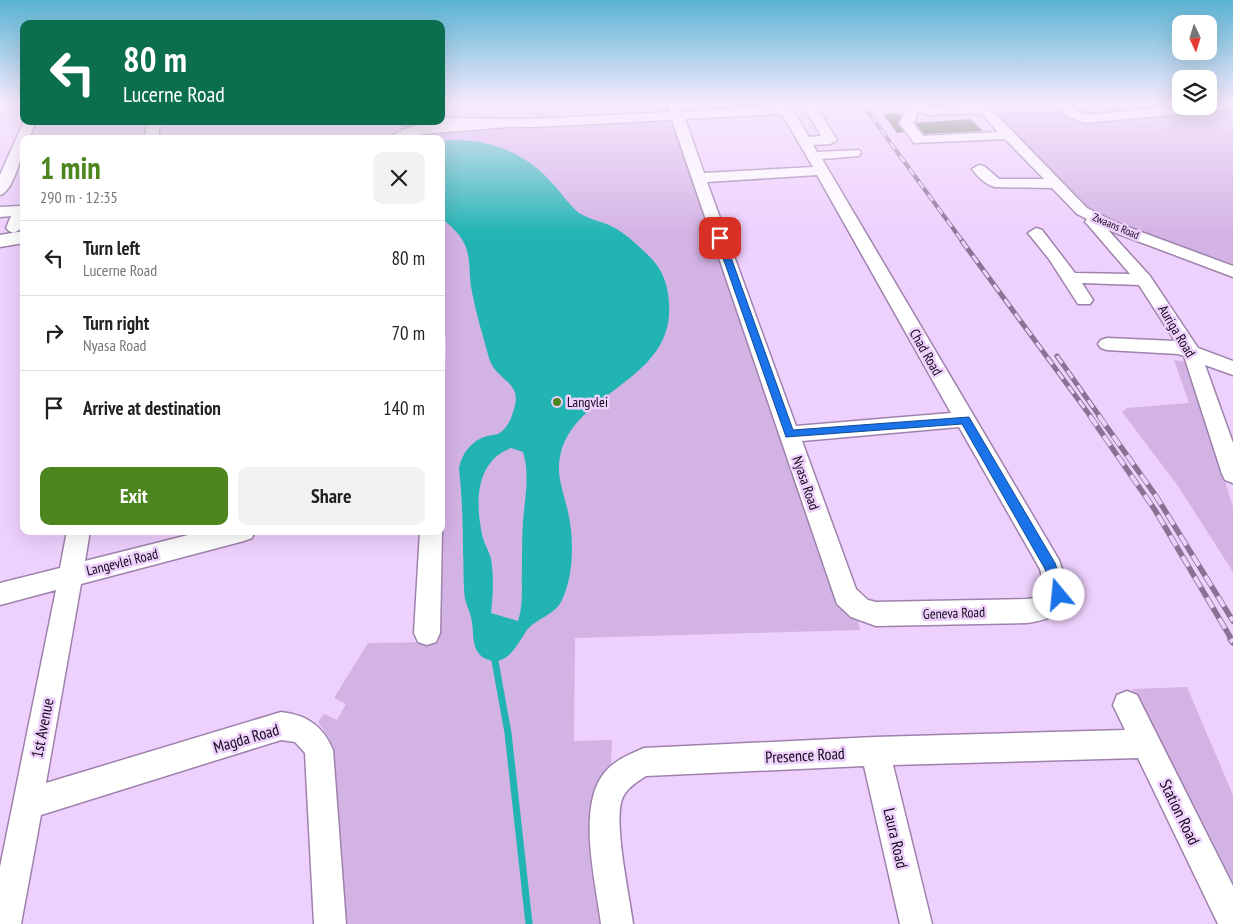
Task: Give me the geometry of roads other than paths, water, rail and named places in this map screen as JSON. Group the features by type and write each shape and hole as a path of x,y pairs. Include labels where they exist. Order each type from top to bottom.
{"main road":[{"path":"0,241 19,233"}],"street":[{"path":"0,191 19,147"},
{"name":"Nyasa Road","path":"688,147 790,434 840,583 853,604"},
{"name":"Chad Road","path":"808,147 1050,567 1058,586 1059,595 1056,602"},
{"path":"813,156 822,147"},
{"name":"Zwaans Road","path":"1021,147 1082,211 1112,226 1233,272"},
{"path":"699,178 813,156 854,153"},
{"path":"979,169 991,180 1000,184 1056,184"},
{"path":"0,212 20,211 19,233"},
{"name":"Auriga Road","path":"1082,211 1144,280 1192,353 1233,474"},
{"path":"1036,233 1084,300"},
{"path":"1070,278 1144,280"},
{"path":"1107,344 1166,347 1192,353 1233,368"},
{"path":"790,434 965,419"},
{"name":"1st Avenue","path":"5,924 78,535"},
{"name":"Langevlei Road","path":"0,594 228,535"},
{"path":"427,633 431,535"},
{"name":"Geneva Road","path":"853,604 866,612 890,615 1027,612 1047,608 1056,602"},
{"name":"Station Road","path":"1127,705 1233,920"},
{"name":"Magda Road","path":"27,804 282,726 301,730 312,737 319,750 330,924"},
{"name":"Presence Road","path":"618,924 607,843 606,808 608,794 628,769 644,762 875,752 1147,744"},
{"name":"Laura Road","path":"875,752 916,924"}],"waterway":[{"path":"495,661 508,733 529,924"}],"railway":[{"path":"894,147 963,242"},
{"path":"962,241 1091,417"},
{"path":"1057,356 1100,417"},
{"path":"1090,416 1155,510 1232,640"},
{"path":"1099,416 1156,496 1233,621"}],"place":[{"name":"Langvlei","path":"557,402"}]}
